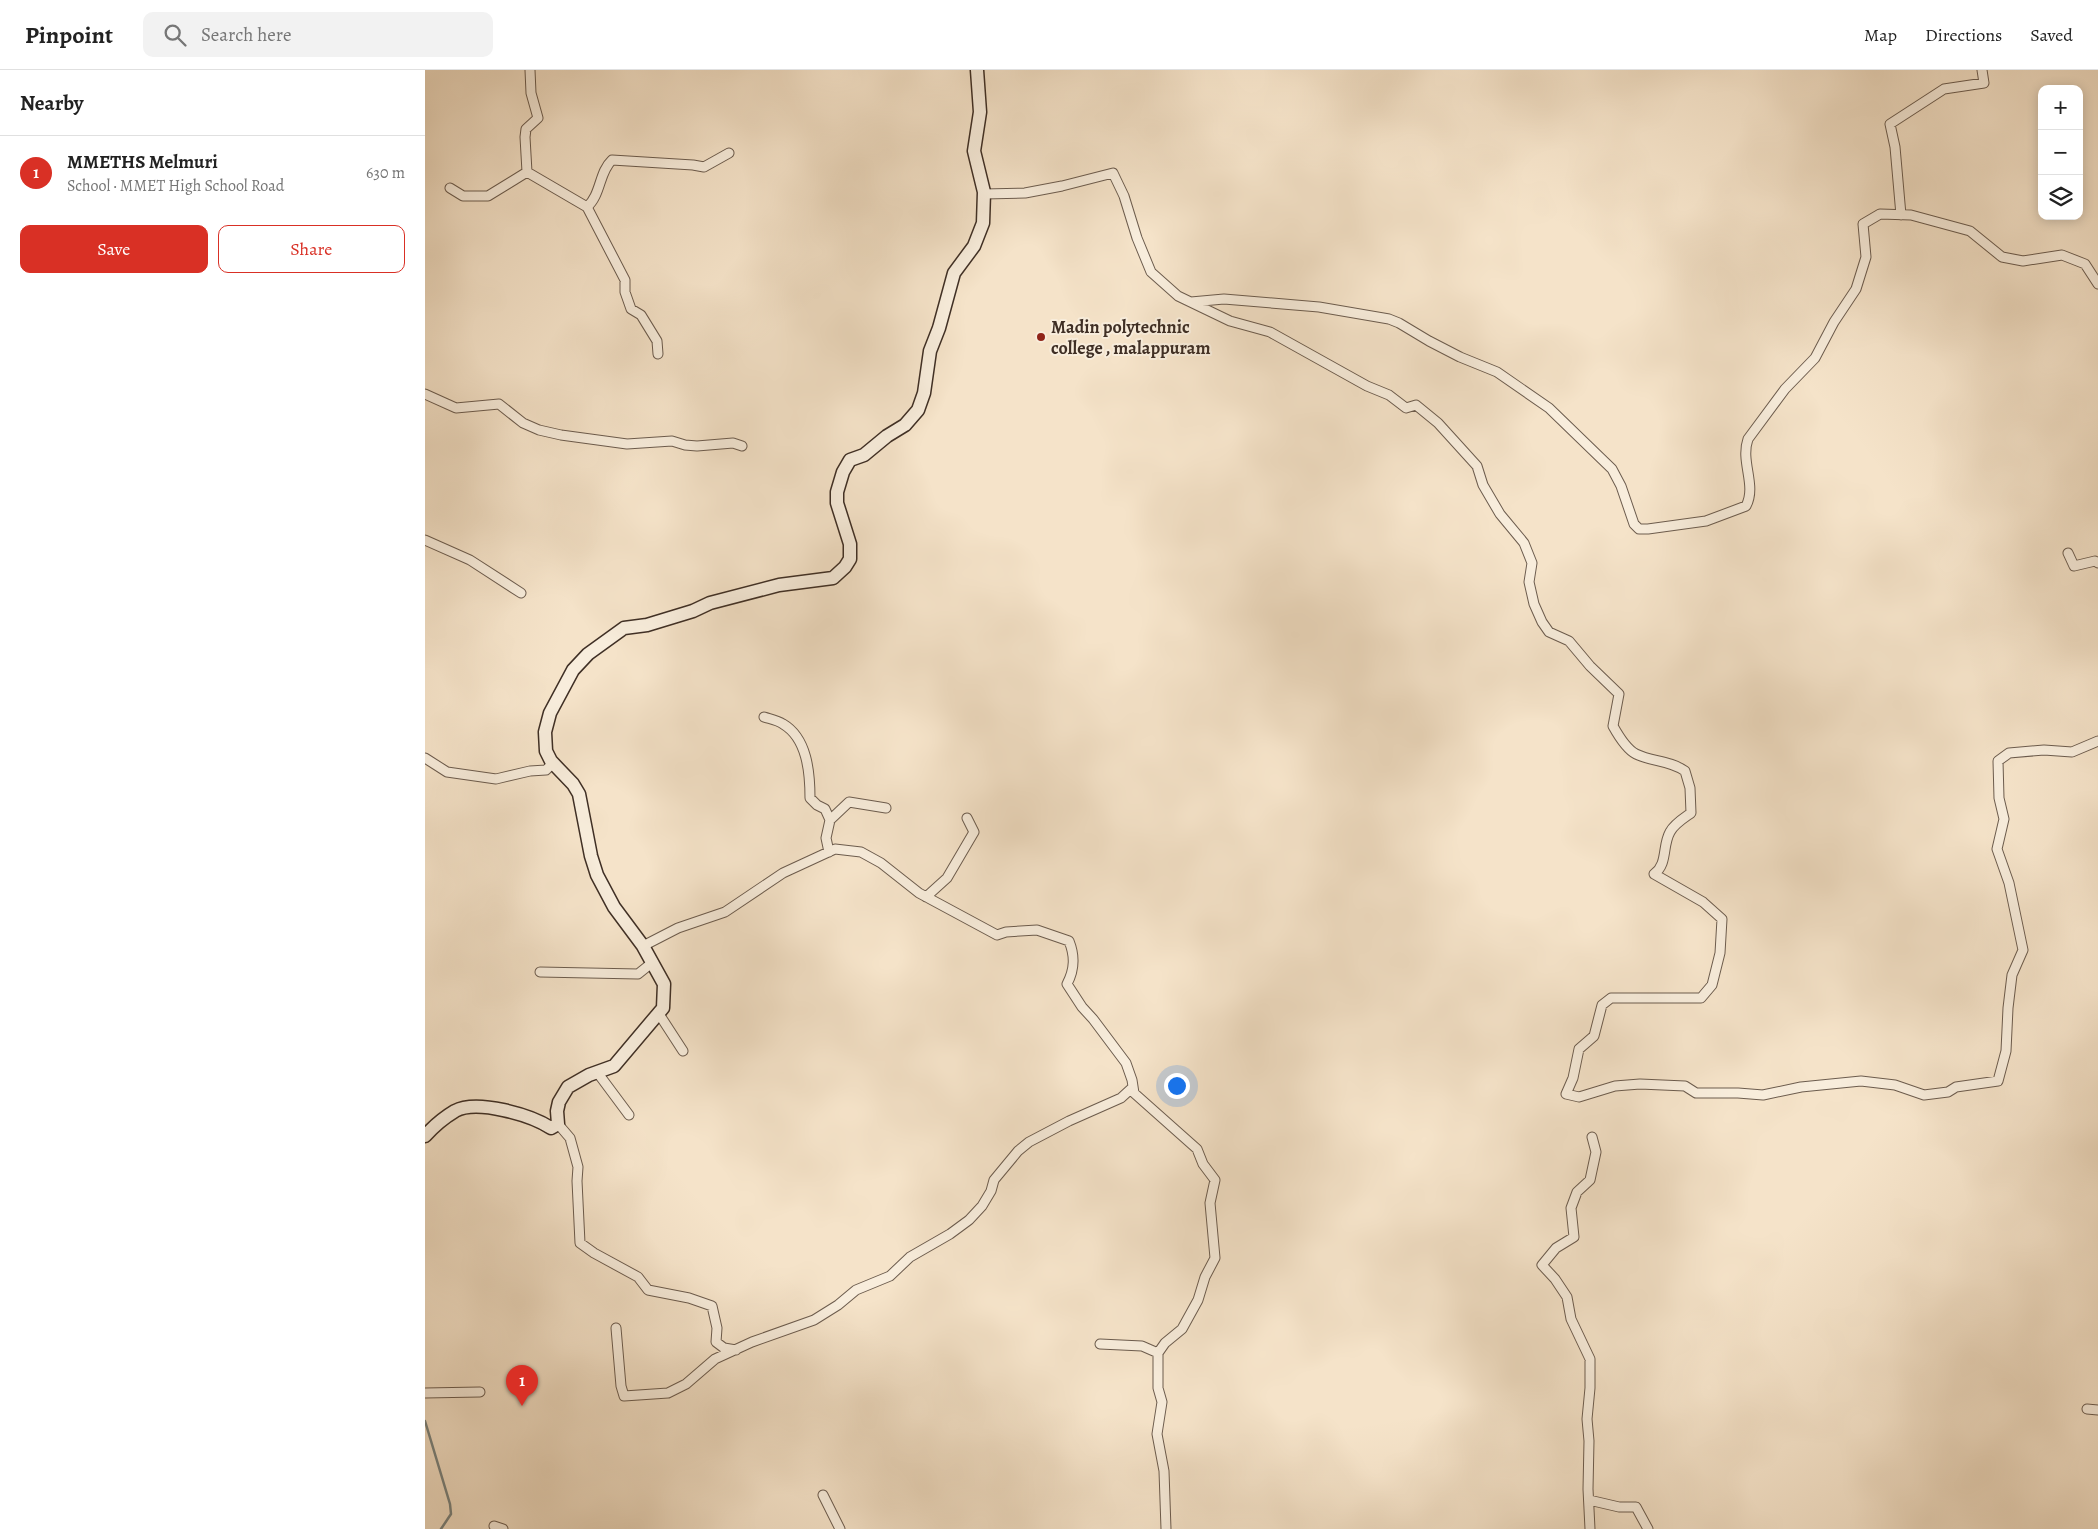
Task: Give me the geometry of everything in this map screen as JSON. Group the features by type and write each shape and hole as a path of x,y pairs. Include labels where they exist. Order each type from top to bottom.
{"street":[{"path":"527,172 526,129 538,118 531,93 530,70"},
{"path":"735,1350 724,1348 716,1342 717,1328 712,1306 648,1290 638,1277 594,1253 580,1242 578,1167 570,1138 558,1124 557,1111 559,1102 568,1087 597,1072 614,1066 663,1008 664,984 643,946 606,893 591,856 579,794 573,784 553,763 547,751 545,732 558,696 573,670 587,654 624,628 647,625 710,604 779,585 833,578 851,559 850,544 837,503 837,492 843,472 850,460 864,455 887,436 905,425 918,410 924,394 930,351 939,328 954,273 974,246 983,223 984,194 974,150 980,112 977,70"},
{"path":"1901,215 1895,147 1890,124 1944,89 1984,82 1982,70"},
{"path":"587,207 594,201 607,167 612,160 704,167 729,153"},
{"path":"450,188 463,196 488,196 527,172"},
{"path":"527,172 587,207 625,280 625,292 631,309 641,316 657,341 658,354"},
{"path":"984,194 1025,193 1113,173 1124,196 1137,238 1151,272 1178,296 1230,321 1271,332 1367,386 1389,395 1406,408 1417,405 1437,423 1477,466 1483,485 1500,514 1524,543 1532,563 1529,582 1542,622 1549,632 1569,640 1591,666 1619,694 1613,726 1621,739 1635,753 1675,764 1685,771 1690,788 1691,813 1682,819 1670,832 1661,869 1654,874 1703,902 1722,919 1720,952 1712,985 1701,998 1611,998 1602,1005 1594,1036 1579,1049 1573,1078 1566,1094 1579,1097 1615,1086 1640,1084 1679,1086 1696,1093 1763,1095 1801,1087 1861,1080 1895,1085 1924,1095 1948,1092 1956,1087 1998,1081 2006,1050 2012,975 2023,950 2009,883 1997,849 2004,819 1999,798 1998,761 2009,753 2044,750 2072,752 2098,742"},
{"path":"1191,302 1224,299 1319,307 1399,323 1441,348 1510,379 1549,408 1611,469 1621,486 1634,524 1639,529 1706,521 1746,506 1749,501 1751,483 1746,466 1745,447 1785,388 1815,358 1834,322 1855,289 1866,257 1863,224 1880,214 1911,215 1970,231 2002,257 2023,261 2062,255 2085,264 2098,284"},
{"path":"425,394 456,408 499,404 523,423 539,430 561,435 627,444 672,441 697,446 733,443 741,446"},
{"path":"425,540 470,560 521,593"},
{"path":"2068,553 2074,566 2095,561 2098,563"},
{"path":"764,717 783,724 796,735 809,767 810,798 817,805 825,809 829,820 826,838 829,852"},
{"path":"425,758 447,772 496,778 530,771 546,770 553,763"},
{"path":"829,820 849,802 886,808"},
{"path":"926,897 947,878 974,832 967,818"},
{"path":"643,946 678,928 725,912 783,873 835,850 861,852 881,863 911,888 997,935 1006,932 1037,930 1069,941 1074,960 1073,974 1067,984 1082,1007 1126,1063 1133,1087 1133,1094 1197,1149 1203,1164 1215,1180 1210,1203 1215,1258 1205,1277 1198,1300 1182,1329 1165,1343 1157,1353 1158,1388 1162,1402 1157,1434 1164,1471 1166,1529"},
{"path":"540,972 638,974 653,962"},
{"path":"659,1014 683,1051"},
{"path":"597,1072 629,1115"},
{"path":"616,1328 621,1386 624,1396 668,1393 686,1384 715,1360 752,1342 815,1320 856,1290 889,1276 910,1256 949,1234 969,1220 982,1206 994,1180 1017,1150 1069,1121 1121,1098 1133,1087"},
{"path":"425,1136 455,1111 468,1108 504,1110 541,1122 551,1128 558,1124"},
{"path":"1590,1529 1587,1419 1590,1359 1571,1319 1567,1297 1555,1279 1542,1265 1555,1248 1574,1237 1571,1208 1577,1192 1591,1180 1596,1152 1592,1138"},
{"path":"1100,1344 1142,1346 1157,1353"},
{"path":"425,1393 479,1392"},
{"path":"2087,1409 2098,1410"},
{"path":"823,1495 840,1529"},
{"path":"1589,1500 1619,1507 1636,1507 1648,1529"},
{"path":"494,1526 503,1529"}],"waterway":[{"path":"425,1421 450,1504 451,1514 441,1529"}],"place":[{"name":"Madin polytechnic college , malappuram","path":"1041,337"},
{"name":"MMETHS Melmuri","path":"522,1406"}]}
